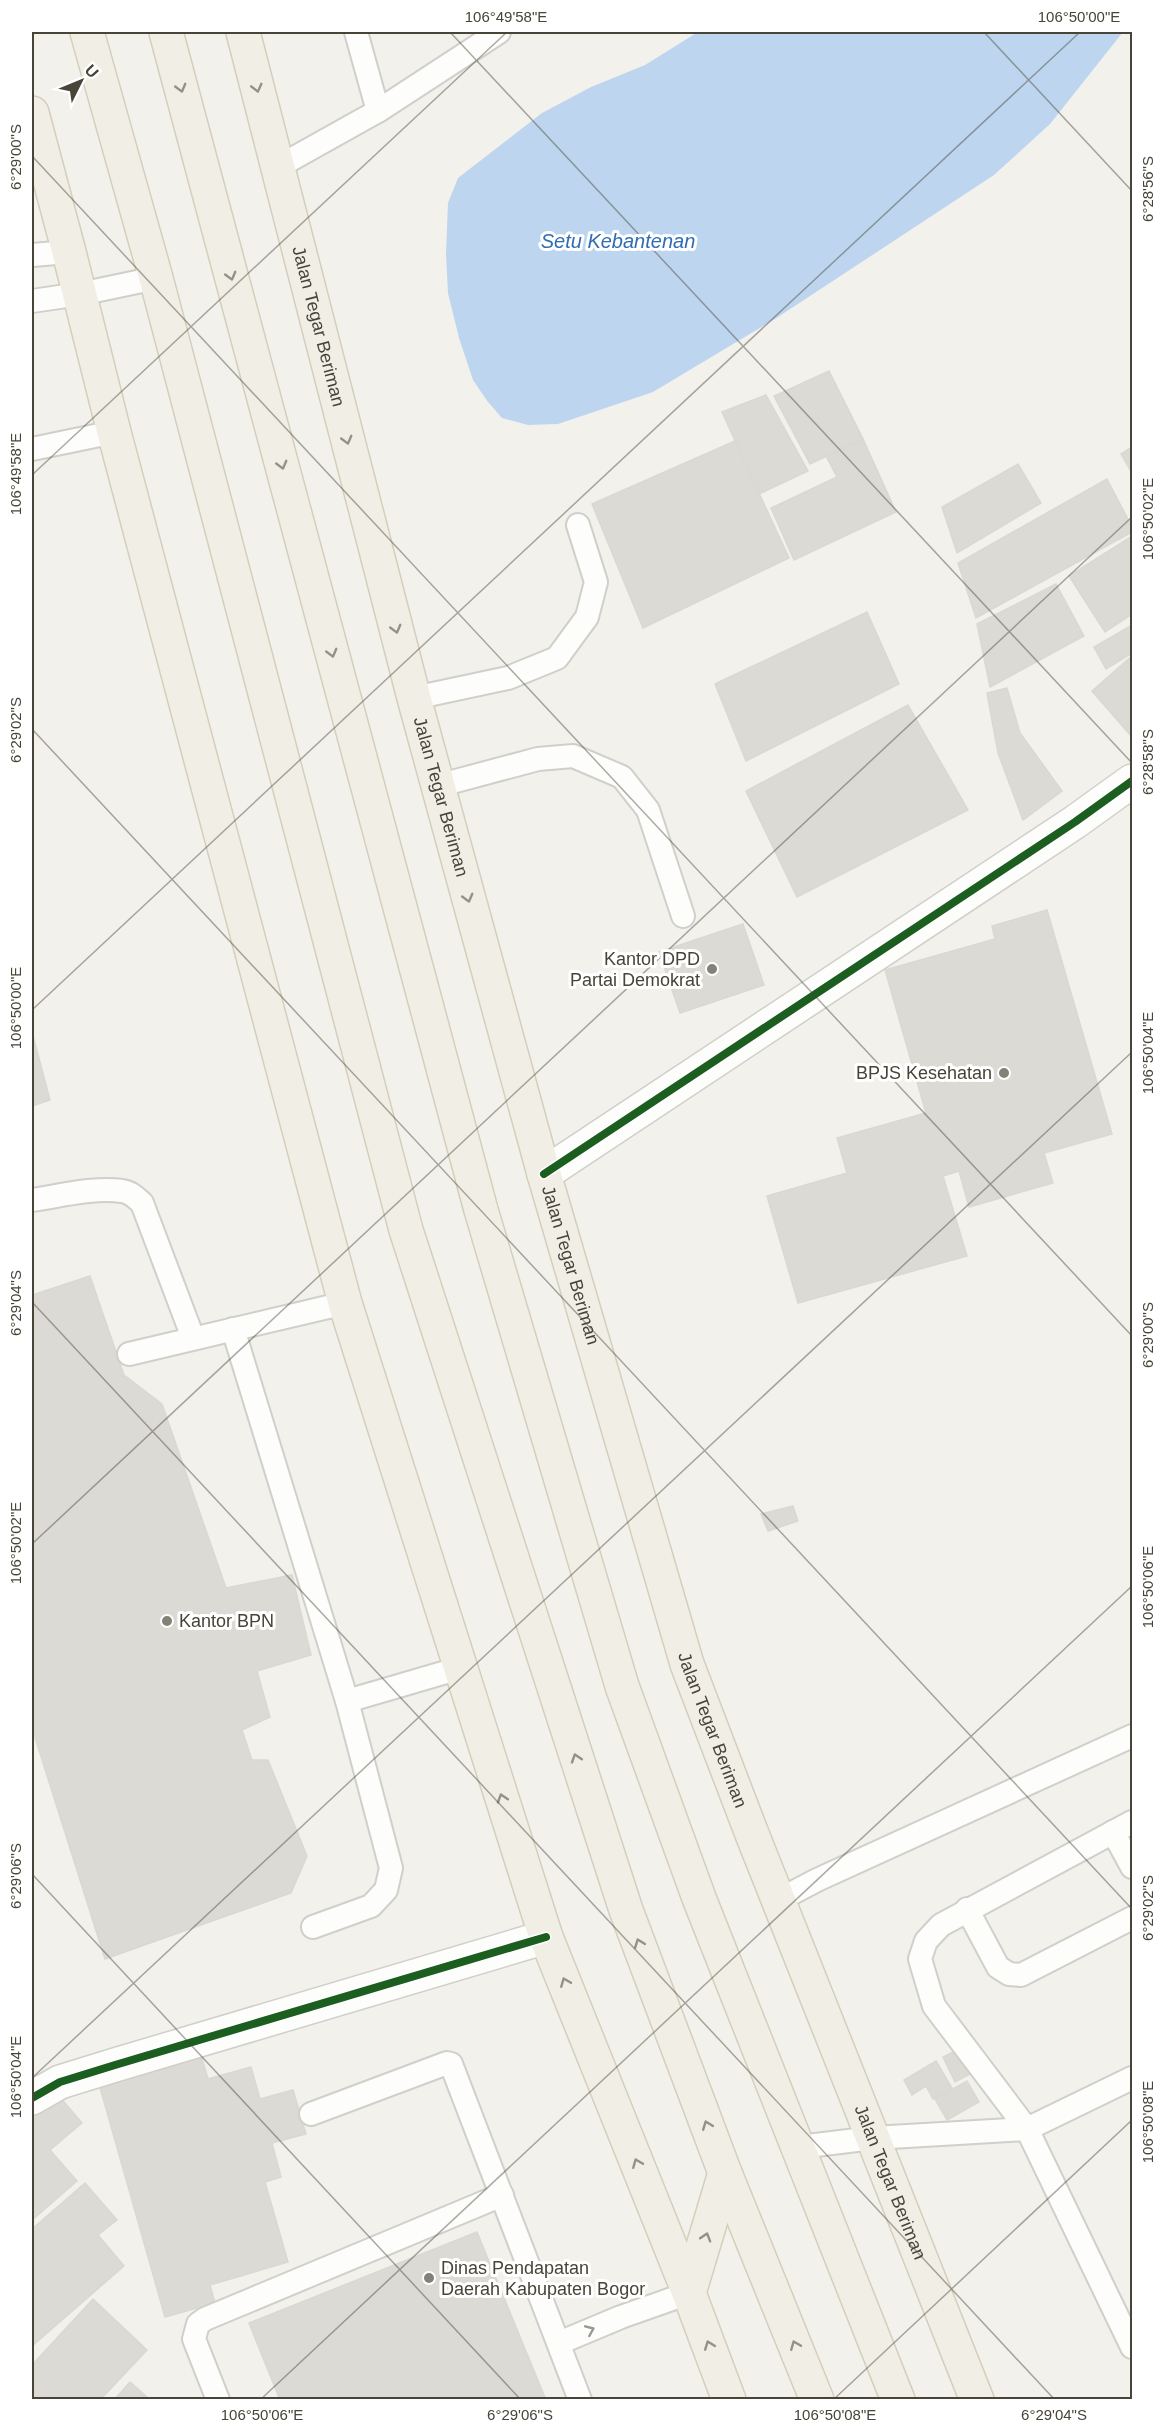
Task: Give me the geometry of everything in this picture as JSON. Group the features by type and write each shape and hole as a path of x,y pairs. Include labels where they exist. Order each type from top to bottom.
{"main road":[{"path":"87,32 156,278 406,1230 626,1910 725,2173 817,2400"},
{"path":"166,32 481,1210 622,1686 699,1898 898,2400"},
{"name":"Jalan Tegar Beriman","path":"243,32 276,168 437,786 544,1174 687,1664 977,2400"},
{"path":"36,145 69,252 114,432 345,1303 546,1936 689,2293 729,2400"},
{"path":"689,2293 725,2173"}],"street":[{"path":"544,1174 1075,822 1132,781"},
{"path":"32,2098 60,2082 104,2068 546,1936"}],"lane":[{"path":"356,32 378,111"},
{"path":"276,168 378,111 500,32"},
{"path":"32,255 69,252"},
{"path":"32,301 80,294 156,278"},
{"path":"32,449 114,432"},
{"path":"414,698 508,678 557,658 587,617 596,582 578,525"},
{"path":"437,786 538,759 573,756 622,777 648,810 683,916"},
{"path":"32,1200 85,1192 122,1191 134,1195 142,1203 193,1338"},
{"path":"129,1354 345,1303"},
{"path":"233,1329 347,1701 391,1868 386,1890 371,1906 313,1927"},
{"path":"347,1701 460,1668"},
{"path":"779,1900 817,1880 1132,1736"},
{"path":"1132,1867 1123,1827 941,1926 926,1941 920,1959 934,2006 1027,2129 1132,2347"},
{"path":"967,1910 999,1967 1009,1974 1021,1975 1132,1918"},
{"path":"310,2114 449,2062 452,2065 580,2400"},
{"path":"799,2147 873,2138 1027,2129 1132,2078"},
{"path":"218,2400 194,2339 198,2324 216,2314 502,2195"},
{"path":"559,2343 621,2317 689,2293"}],"water":[{"name":"Setu Kebantenan","path":"698,32 1123,32 1050,124 994,175 775,319 653,392 558,424 528,425 502,418 473,380 459,338 448,293 446,254 448,203 458,178 542,113 591,87 645,65"}],"building":[{"path":"829,371 863,439 810,464 774,396"},
{"path":"766,395 808,471 759,494 722,412"},
{"path":"863,439 896,512 794,560 771,508 837,477 826,456"},
{"path":"735,441 789,558 643,628 592,504"},
{"path":"1132,447 1132,473 1121,454"},
{"path":"1018,464 1041,503 957,553 942,507"},
{"path":"1107,479 1132,527 1132,532 976,618 958,563"},
{"path":"1132,536 1132,614 1105,632 1069,576"},
{"path":"1056,584 1084,636 990,687 977,624"},
{"path":"867,612 899,684 746,761 715,684"},
{"path":"1132,625 1132,653 1106,669 1094,647"},
{"path":"1132,656 1132,737 1092,691"},
{"path":"1007,688 1020,733 1062,791 1023,820 998,753 987,693"},
{"path":"908,705 968,810 797,897 746,791"},
{"name":"BPJS Kesehatan","path":"1047,910 1112,1134 1044,1153 1053,1183 969,1207 959,1171 943,1176 967,1256 798,1303 767,1196 847,1173 837,1138 926,1113 885,970 995,939 992,926"},
{"name":"Kantor DPD Partai Demokrat","path":"743,924 764,985 680,1013 659,952"},
{"path":"32,1032 50,1100 32,1106"},
{"name":"Kantor BPN","path":"90,1276 124,1375 162,1404 226,1588 292,1575 311,1655 257,1671 270,1717 242,1730 252,1760 268,1760 307,1856 291,1893 105,1959 32,1728 32,1295"},
{"path":"793,1506 798,1521 768,1531 761,1514"},
{"path":"961,2048 974,2072 955,2082 943,2057"},
{"path":"201,2055 208,2079 251,2067 260,2099 293,2090 306,2134 272,2143 281,2177 265,2182 288,2262 210,2285 215,2303 165,2317 99,2084"},
{"path":"936,2061 952,2088 933,2099 926,2086 912,2095 904,2080"},
{"path":"967,2081 979,2102 947,2120 935,2099"},
{"path":"59,2096 82,2123 50,2150 77,2181 32,2220 32,2119"},
{"path":"85,2183 117,2220 98,2235 124,2266 32,2346 32,2229"},
{"name":"Dinas Pendapatan Daerah Kabupaten Bogor","path":"477,2232 546,2400 280,2400 249,2323"},
{"path":"93,2299 147,2350 100,2400 32,2400 32,2365"},
{"path":"130,2382 148,2398 147,2400 114,2400"}],"cycle path":[{"path":"544,1174 1075,822 1132,781"},
{"path":"32,2098 60,2082 546,1937"}],"place":[{"name":"Kantor DPD Partai Demokrat","path":"712,969"},
{"name":"BPJS Kesehatan","path":"1004,1073"},
{"name":"Kantor BPN","path":"167,1621"},
{"name":"Dinas Pendapatan Daerah Kabupaten Bogor","path":"429,2278"}]}
